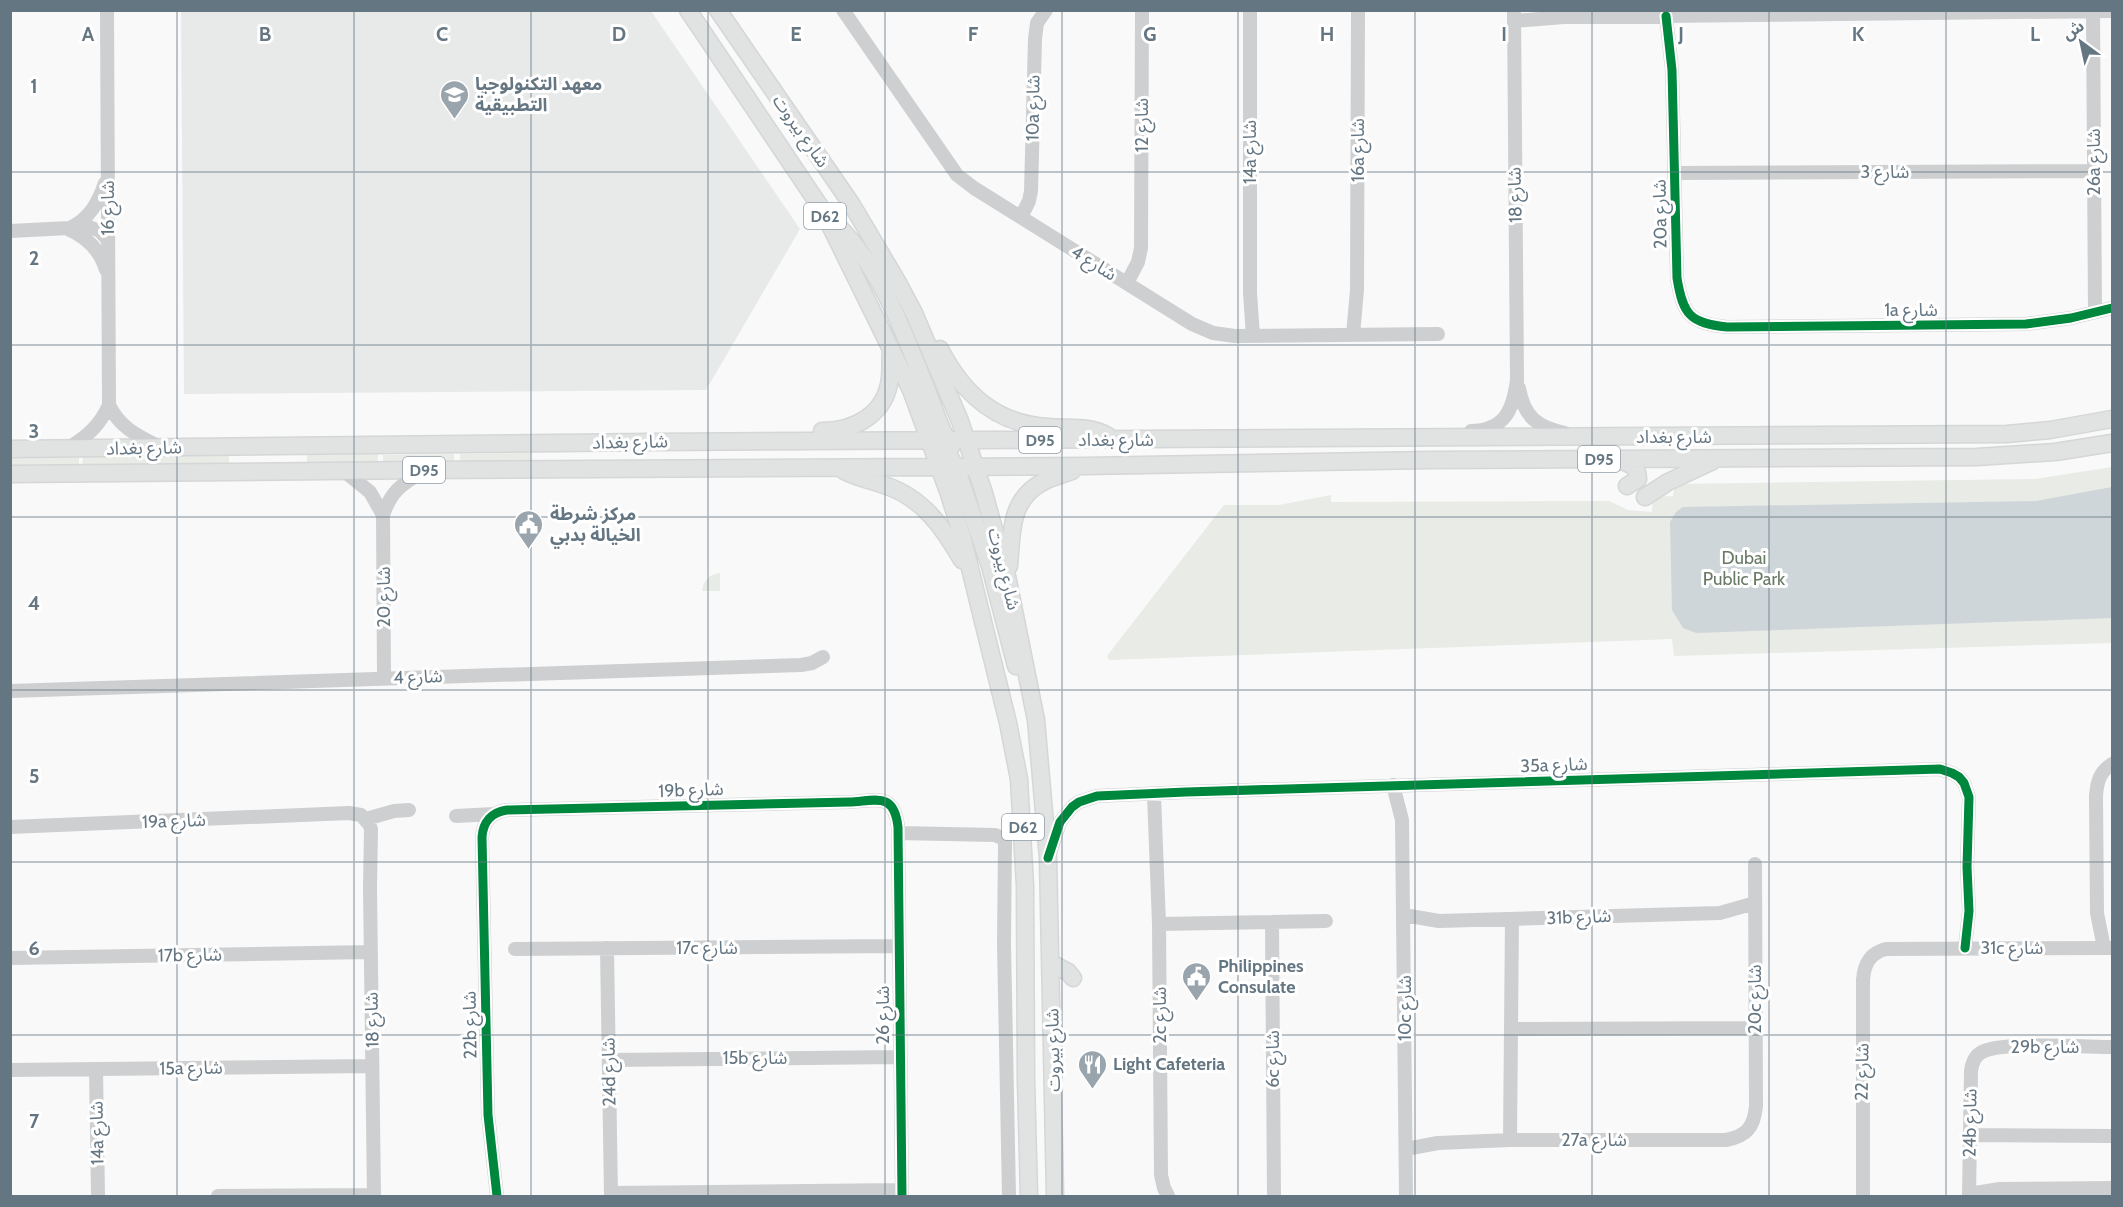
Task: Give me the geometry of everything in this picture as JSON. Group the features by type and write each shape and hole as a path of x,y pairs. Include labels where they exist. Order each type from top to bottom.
{"main road":[{"name":"شارع بيروت","path":"688,10 823,211 938,440"},
{"name":"شارع بيروت","path":"718,10 852,205 914,313 967,440 1007,576 1036,720 1048,858 1055,1197"},
{"path":"823,211 845,232 869,264 915,362 938,440 946,451 948,467 990,566 1021,685 1036,720"},
{"path":"914,313 931,332 954,375 964,388 988,408 1017,422 1049,428 1090,429 1113,440"},
{"path":"654,442 702,435 834,431 851,427 869,417 882,403 890,378 891,346"},
{"name":"شارع بغداد","path":"10,449 654,442 2007,434 2050,430 2112,419"},
{"path":"938,440 975,467"},
{"name":"شارع بغداد","path":"10,474 2010,456 2112,443"},
{"path":"1645,496 1668,482 1720,458"},
{"path":"1615,459 1629,463 1638,472 1638,479 1627,486"},
{"path":"1007,576 1012,524 1021,501 1043,481 1085,466"},
{"name":"شارع بيروت","path":"948,467 1013,750 1021,803 1025,886 1029,1197"},
{"path":"838,468 892,488 921,505 944,530 975,582"},
{"path":"1051,963 1068,972 1073,978"}],"street":[{"name":"شارع 16","path":"107,10 109,405"},
{"name":"شارع 4","path":"843,10 950,167 965,182 1203,329 1224,335 1249,336 1438,334"},
{"name":"10a شارع","path":"1035,39 1031,22 1036,10"},
{"name":"10a شارع","path":"1025,220 1031,178 1035,39 1037,23 1046,10"},
{"name":"شارع 12","path":"1131,286 1142,240 1142,10"},
{"name":"14a شارع","path":"1249,336 1250,10"},
{"name":"16a شارع","path":"1357,335 1358,10"},
{"name":"26a شارع","path":"2093,11 2095,312"},
{"path":"1514,15 1564,17 2112,11"},
{"name":"شارع 18","path":"1400,438 1421,432 1479,431 1494,427 1510,411 1514,403 1517,380 1514,15"},
{"name":"20a شارع","path":"1671,16 1676,173 1677,278 1674,304 1684,321 1695,328 1703,330 1727,327"},
{"name":"شارع 3","path":"1676,173 2094,171"},
{"path":"68,229 81,222 92,211 108,176"},
{"path":"68,229 82,236 93,246 102,258 108,276"},
{"path":"10,231 94,229 100,231 108,240"},
{"name":"1a شارع","path":"1727,327 2026,324 2112,308"},
{"name":"شارع 18","path":"1517,380 1522,402 1533,420 1545,428 1582,437"},
{"path":"109,405 127,430 161,447"},
{"path":"68,448 96,427 109,405"},
{"name":"شارع 20","path":"384,678 383,515 388,500 395,490 424,470"},
{"path":"344,471 370,492 383,515"},
{"name":"شارع 4","path":"10,691 801,665 812,663 823,657"},
{"path":"2088,948 2097,913 2096,805 2098,780 2103,771 2112,764"},
{"name":"35a شارع","path":"1048,858 1060,822 1079,802 1097,796 1927,769 1952,773 1964,783 1969,797 1967,867 1971,948"},
{"path":"2096,805 2103,781 2112,771"},
{"name":"10c شارع","path":"1406,1197 1402,820 1409,785"},
{"name":"10c شارع","path":"1393,786 1402,820"},
{"name":"2c شارع","path":"1159,795 1156,834 1161,1175 1167,1195"},
{"name":"شارع 26","path":"864,801 878,798 887,802 895,814 898,833 902,1193"},
{"name":"19b شارع","path":"518,810 864,801"},
{"path":"337,814 355,814 366,819 394,811 409,810"},
{"path":"456,816 518,810"},
{"name":"22b شارع","path":"484,852 493,822 502,814 518,810"},
{"path":"337,814 359,823 367,832 371,843"},
{"name":"19a شارع","path":"10,827 337,814"},
{"name":"22b شارع","path":"494,814 484,825 482,837 488,1115 497,1197"},
{"name":"شارع 18","path":"366,819 371,830 370,952 374,1196"},
{"path":"898,833 995,835 1005,842 1004,944 1009,1197"},
{"name":"20c شارع","path":"1748,1132 1753,1125 1755,1113 1755,864"},
{"name":"31b شارع","path":"1719,913 1755,903"},
{"name":"31b شارع","path":"1404,915 1439,921 1719,913 1755,920"},
{"path":"2097,913 2108,948"},
{"path":"1510,1140 1512,919"},
{"path":"1159,924 1326,921"},
{"name":"31b شارع","path":"1404,931 1439,921"},
{"name":"6c شارع","path":"1272,922 1274,1197"},
{"name":"17c شارع","path":"515,949 899,946"},
{"name":"24d شارع","path":"607,948 611,1195"},
{"name":"31c شارع","path":"1877,952 1886,949 2108,948"},
{"name":"17b شارع","path":"10,957 370,952"},
{"name":"شارع 22","path":"1863,1197 1863,980 1866,963 1877,952"},
{"path":"1511,1029 1755,1028"},
{"name":"29b شارع","path":"1980,1053 2001,1047 2112,1047"},
{"name":"24b شارع","path":"1969,1191 1971,1071 1972,1064 1980,1053"},
{"name":"15b شارع","path":"609,1060 900,1057"},
{"name":"15a شارع","path":"10,1070 372,1066"},
{"name":"14a شارع","path":"96,1069 98,1197"},
{"name":"27a شارع","path":"1406,1142 1726,1140 1748,1132"},
{"path":"1970,1135 2112,1136"},
{"path":"1969,1191 2112,1188"},
{"path":"611,1195 902,1193"},
{"path":"219,1197 374,1196"}],"shaded area":[{"name":"معهد التكنولوجيا التطبيقية","path":"181,11 651,11 800,229 706,390 184,394"},
{"path":"2112,487 2112,618 1696,633 1683,628 1672,610 1670,522 1676,512 1683,507 2036,501"}],"green space":[{"path":"531,453 531,461 460,461 460,454"},
{"path":"378,454 378,462 307,462 307,455"},
{"path":"454,454 454,462 383,462 383,455"},
{"path":"229,455 229,463 157,464 157,456"},
{"path":"154,456 154,464 82,465 83,457"},
{"path":"79,457 79,465 11,465 11,458"},
{"name":"Dubai Public Park","path":"2112,467 2112,643 1674,656 1672,639 1109,660 1107,656 1224,505 1279,505 1331,495 1331,502 1609,501 1628,510 1652,512 1653,497 1673,496 1675,484 2035,479"},
{"path":"720,573 720,591 702,591 707,579"}],"cycle path":[{"path":"1666,16 1672,70 1677,278 1682,301 1690,315 1704,323 1727,327 2026,324 2071,318 2112,308"},
{"path":"1048,858 1060,822 1079,802 1097,796 1940,769 1959,777 1969,797 1967,867 1969,911 1965,948"},
{"path":"497,1196 488,1115 482,837 489,819 507,810 875,800 888,803 896,816 898,827 902,1196"}],"place":[{"name":"معهد التكنولوجيا التطبيقية","path":"454,120"},
{"name":"مركز شرطة الخيالة بدبي","path":"529,550"},
{"name":"Philippines Consulate","path":"1197,1002"},
{"name":"Light Cafeteria","path":"1092,1090"}]}
